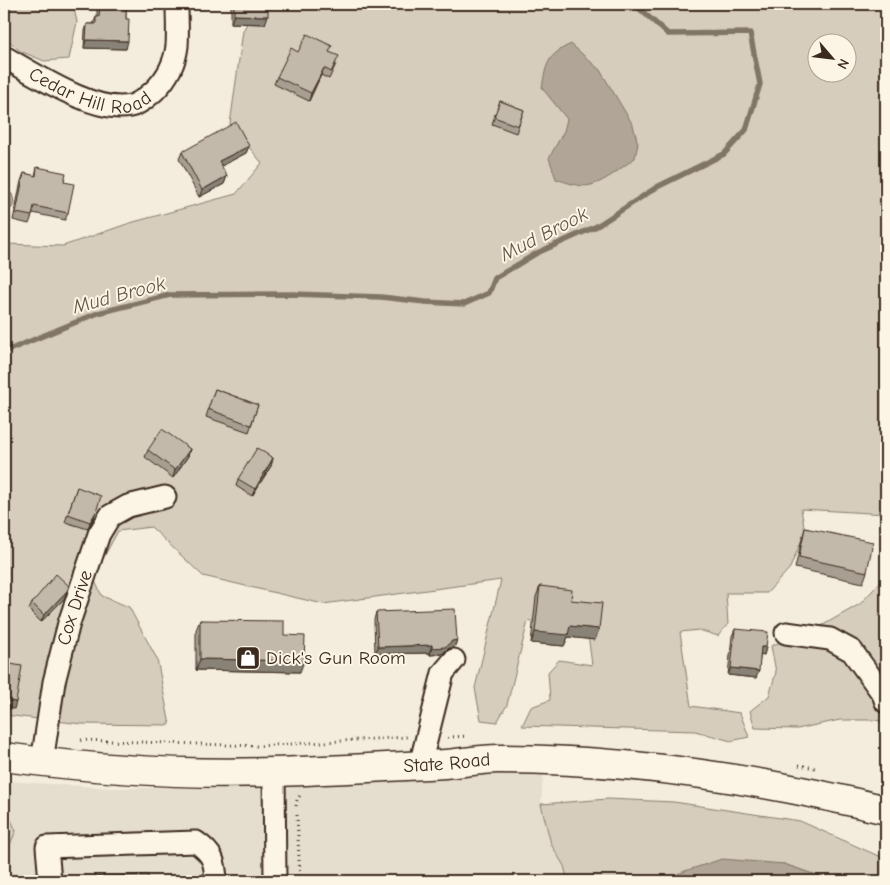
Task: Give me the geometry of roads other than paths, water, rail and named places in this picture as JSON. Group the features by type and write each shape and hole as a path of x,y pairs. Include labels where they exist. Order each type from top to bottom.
{"main road":[{"name":"State Road","path":"4,757 42,762 148,770 274,772 420,765 497,759 593,761 716,776 886,810"}],"street":[{"name":"Cedar Hill Road","path":"12,61 96,104 114,108 131,106 147,98 170,72 177,47 177,4"},
{"name":"Cox Drive","path":"42,762 54,682 69,622 99,534 110,516 128,506 165,497"},
{"path":"786,633 830,639 852,651 883,694 886,702"},
{"path":"420,765 443,673 454,660"},
{"path":"274,772 276,881"},
{"path":"50,881 48,847 196,842 208,850 215,864 216,881"}],"waterway":[{"name":"Mud Brook","path":"4,352 98,313 170,295 292,294 381,297 464,304 489,293 495,278 537,253 597,226 657,187 724,154 746,130 760,84 750,33 668,34 634,4"}],"place":[{"name":"Dick's Gun Room","path":"248,658"}]}
